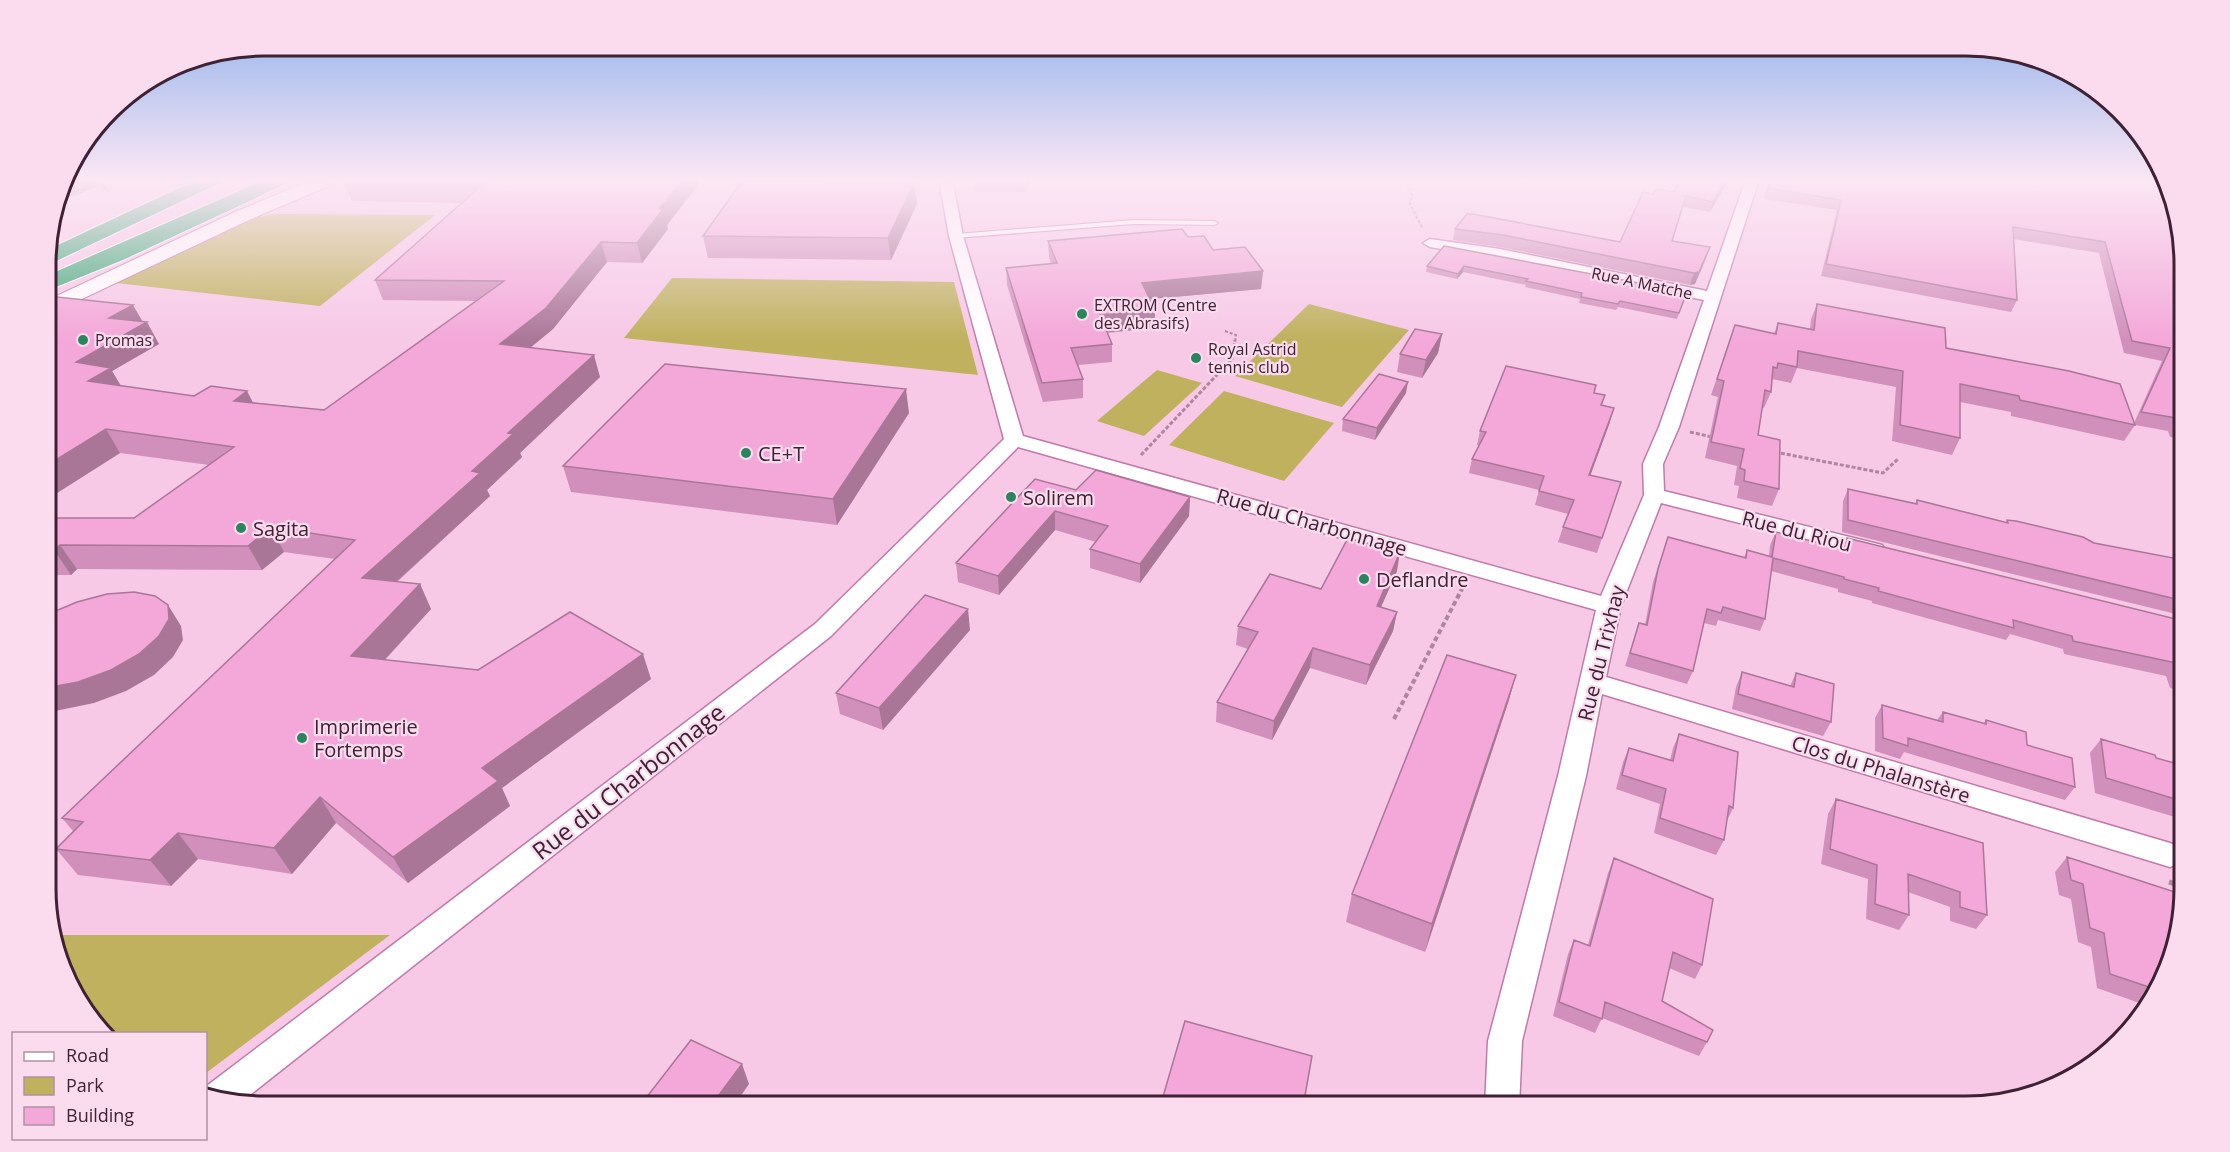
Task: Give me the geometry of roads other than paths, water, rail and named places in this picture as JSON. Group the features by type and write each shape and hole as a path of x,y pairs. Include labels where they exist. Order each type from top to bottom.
{"highway":[{"path":"56,253 89,233"},
{"path":"56,254 100,233"},
{"path":"56,277 143,233"},
{"path":"56,278 163,233"}],"main road":[{"path":"56,304 207,233"}],"street":[{"path":"955,233 1014,440"},
{"name":"Rue du Trixhay","path":"1502,1096 1505,1041 1572,776 1609,606 1654,495 1653,464 1669,427 1735,233"},
{"name":"Rue A Matche","path":"1430,243 1500,254 1713,297"},
{"name":"Rue du Charbonnage","path":"226,1093 823,630 1014,440 1609,606"},
{"name":"Rue du Riou","path":"1654,495 1896,555"},
{"name":"Clos du Phalanstère","path":"1592,682 2170,855"}],"lane":[{"path":"956,236 997,233"}],"place":[{"name":"EXTROM (Centre des Abrasifs)","path":"1082,314"},
{"name":"Promas","path":"83,340"},
{"name":"Royal Astrid tennis club","path":"1196,358"},
{"name":"CE+T","path":"746,453"},
{"name":"Solirem","path":"1011,497"},
{"name":"Sagita","path":"241,528"},
{"name":"Deflandre","path":"1364,579"},
{"name":"Imprimerie Fortemps","path":"302,738"}]}
